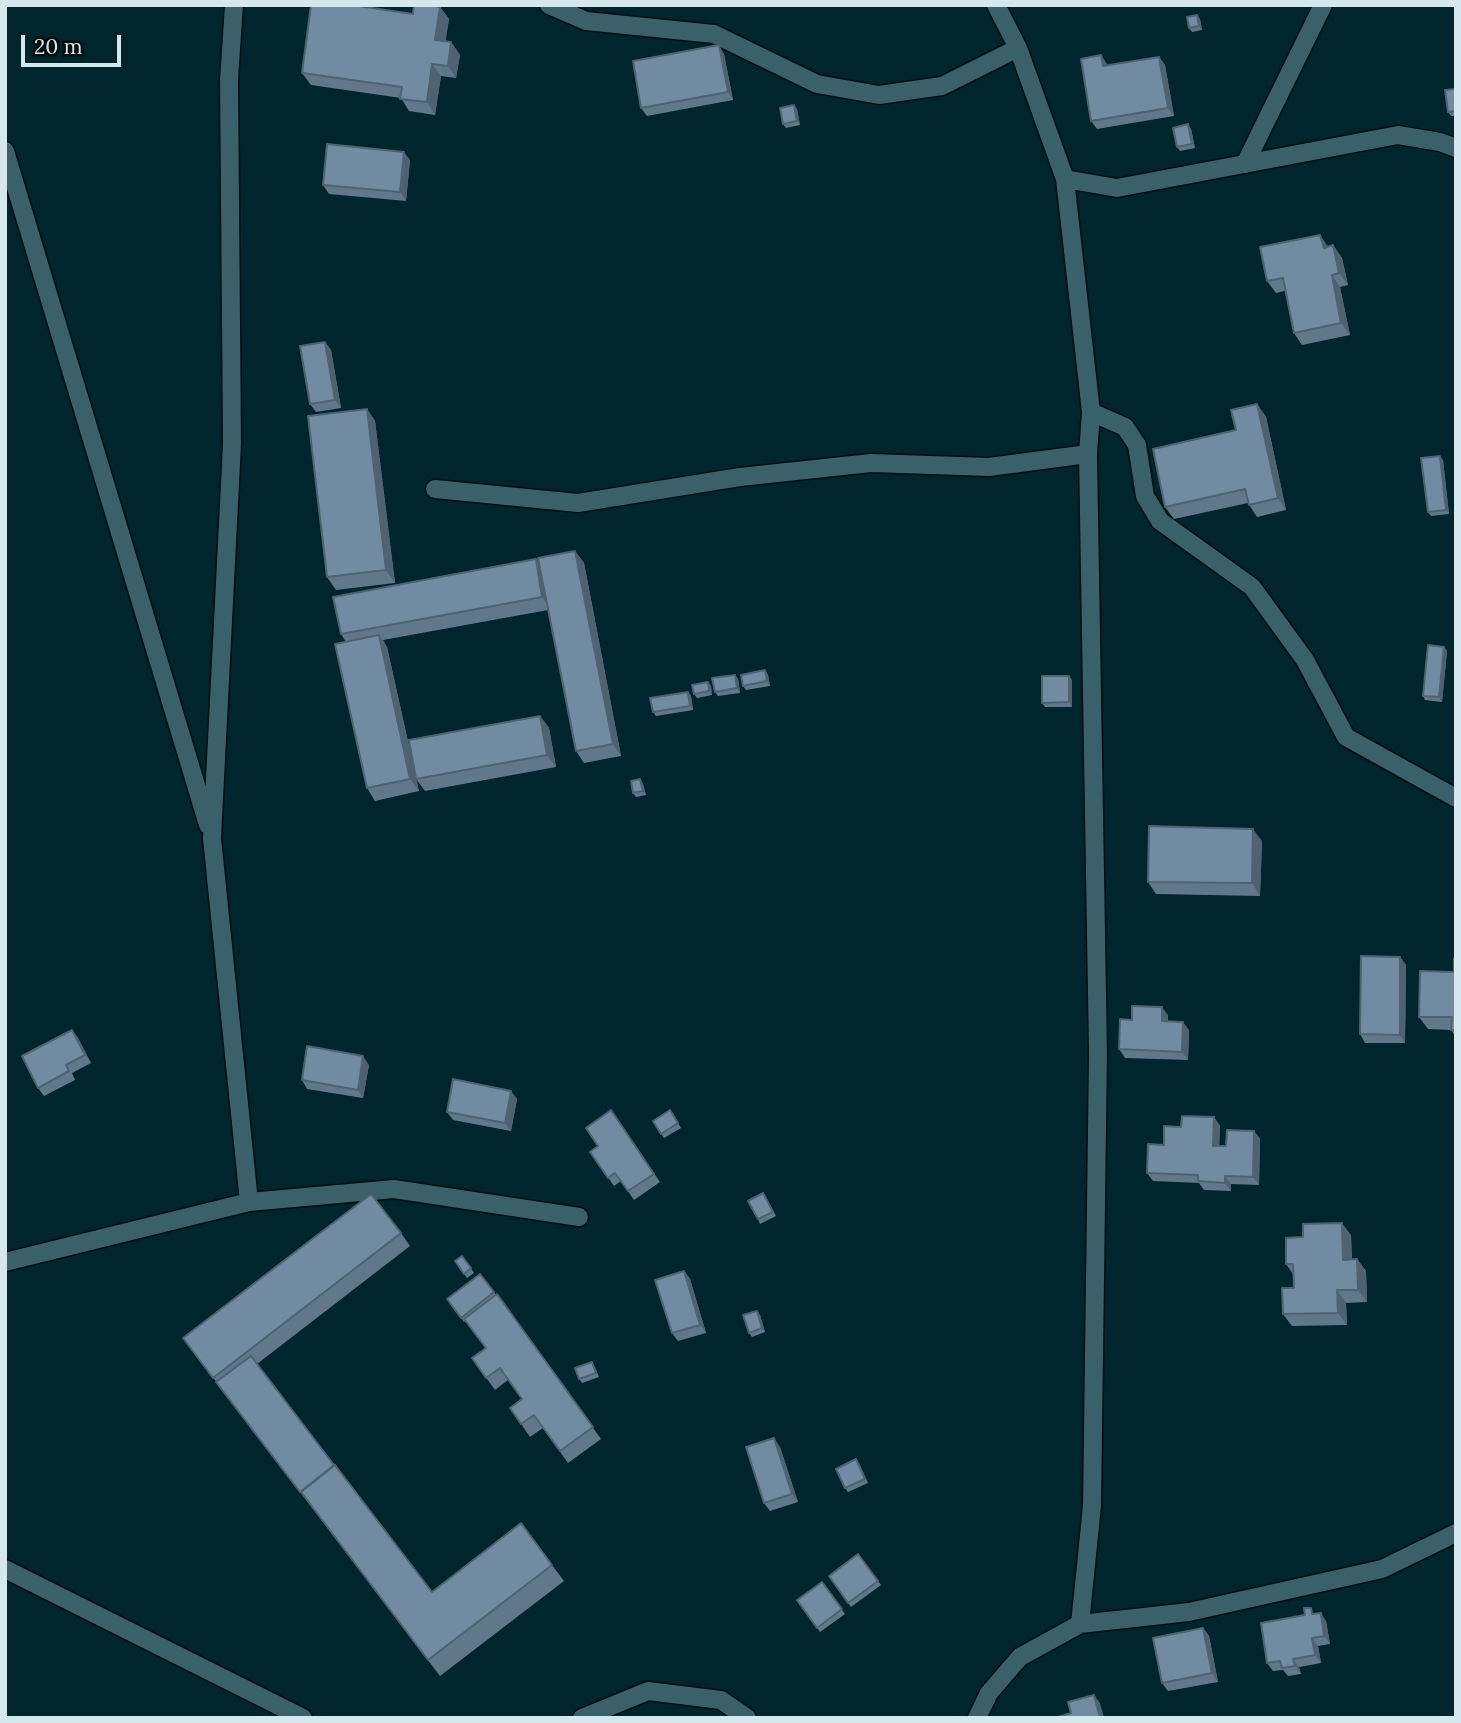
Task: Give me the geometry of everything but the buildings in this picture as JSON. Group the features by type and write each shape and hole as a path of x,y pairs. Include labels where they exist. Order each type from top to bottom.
{"street":[{"path":"234,5 229,79 232,444 212,838 250,1202"},
{"path":"549,5 586,21 714,34 817,84 879,95 942,86 1018,48"},
{"path":"996,5 1018,48 1065,179 1091,412 1088,454 1098,1053 1092,1506 1080,1624"},
{"path":"1245,164 1323,5"},
{"path":"1065,179 1117,188 1398,135 1440,142 1456,148"},
{"path":"5,151 212,838"},
{"path":"1091,412 1125,427 1137,445 1145,496 1160,521 1252,587 1305,660 1346,737 1456,798"},
{"path":"435,489 578,503 740,477 871,463 989,467 1088,454"},
{"path":"5,1262 250,1202 394,1189 579,1217"},
{"path":"976,1718 989,1693 1020,1657 1080,1624 1189,1612 1382,1569 1456,1533"},
{"path":"5,1569 303,1718"},
{"path":"582,1718 648,1691 721,1700 747,1718"}]}
